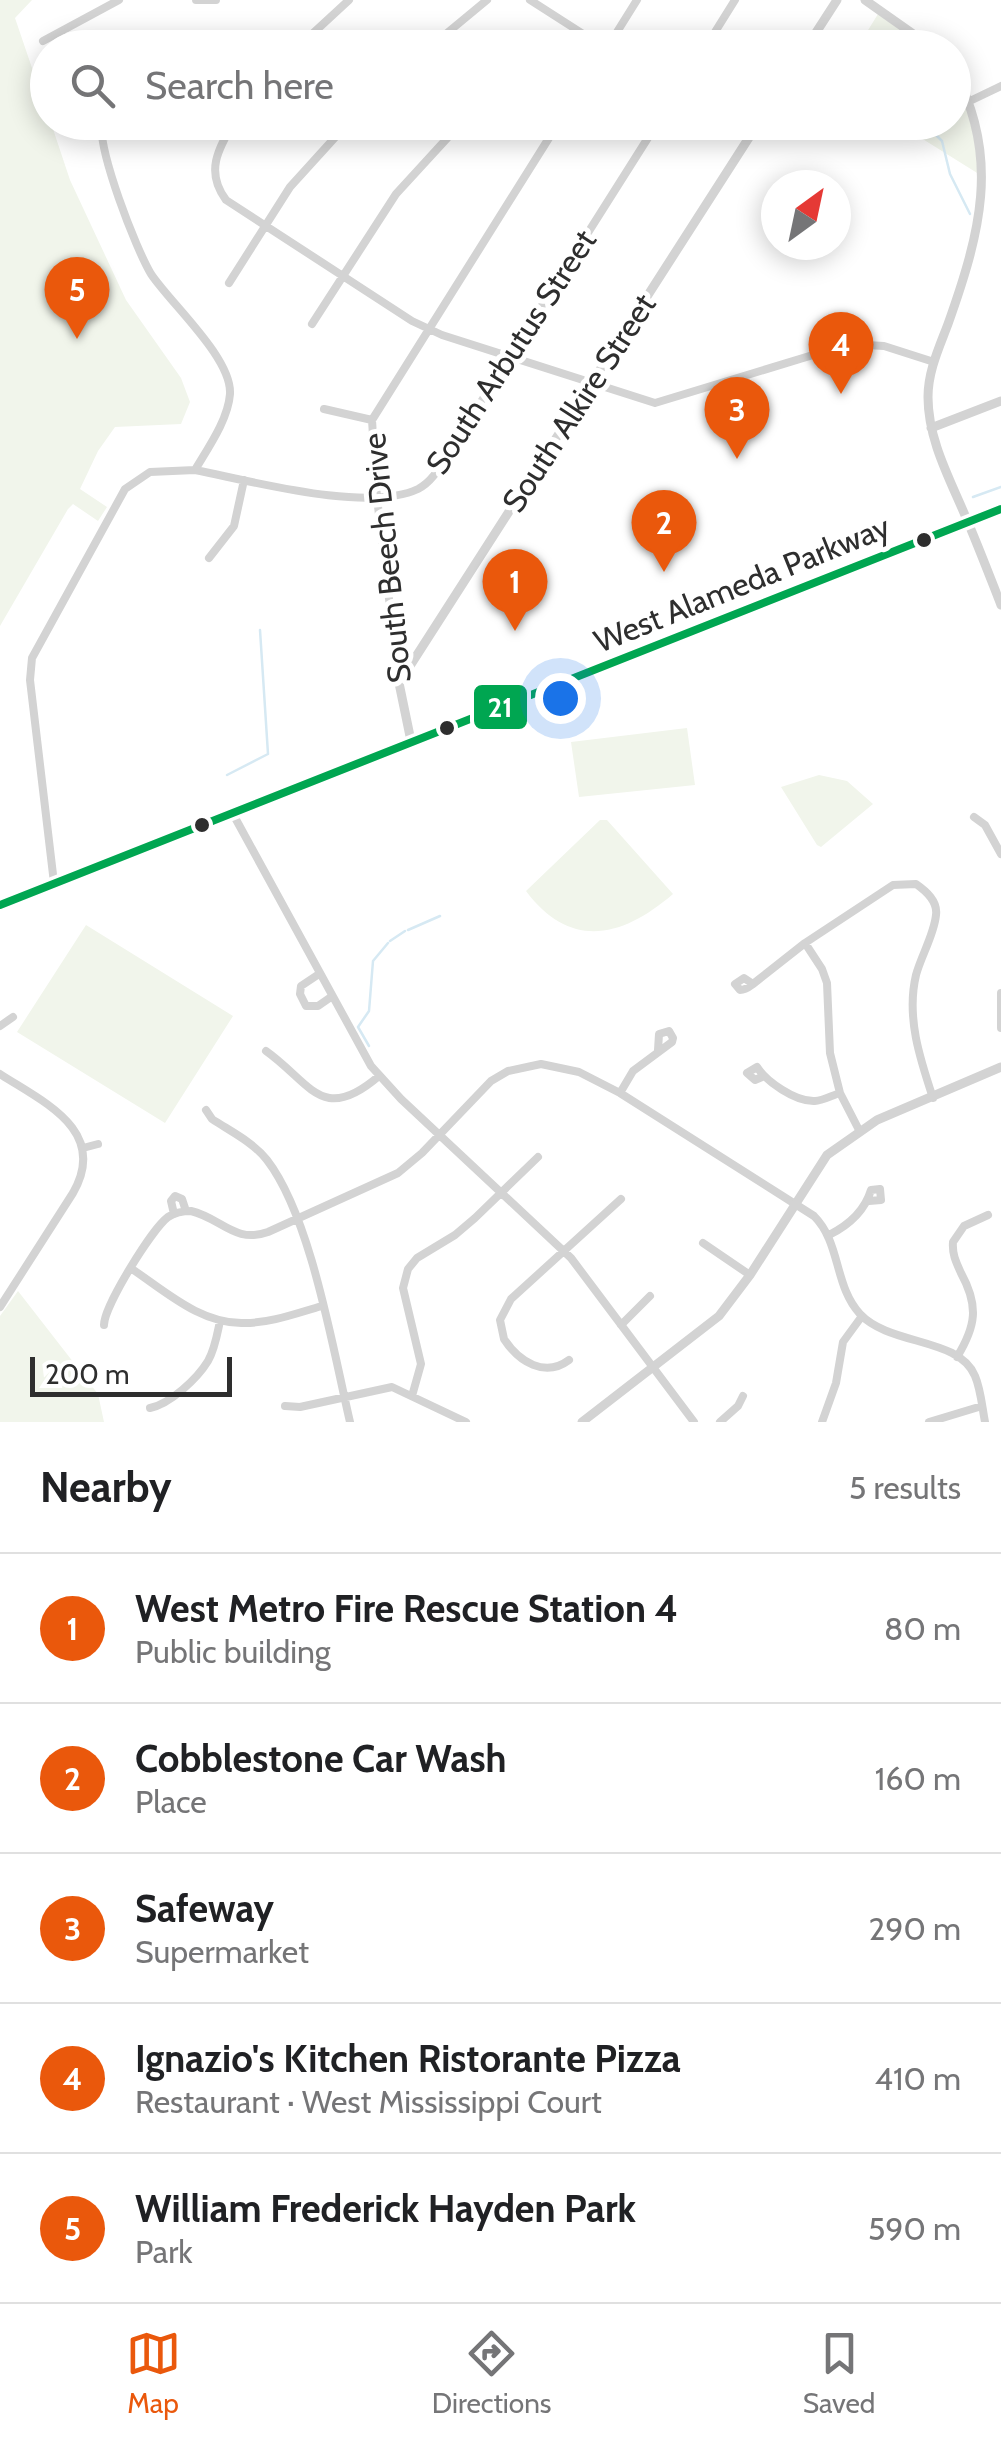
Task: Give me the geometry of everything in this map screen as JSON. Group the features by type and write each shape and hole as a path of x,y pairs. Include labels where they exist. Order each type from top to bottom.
{"main road":[{"name":"West Alameda Parkway","path":"0,905 1001,509"}],"street":[{"path":"63,30 119,0"},
{"path":"196,0 216,0"},
{"path":"316,30 349,0"},
{"path":"451,30 487,0"},
{"path":"530,0 578,30"},
{"path":"618,30 637,0"},
{"path":"716,30 735,0"},
{"path":"818,30 837,0"},
{"path":"866,0 907,30"},
{"path":"1001,86 972,100 987,148 988,204 928,386 931,428 1001,605"},
{"path":"103,140 103,150 150,271 216,358 228,380 230,394 224,413 195,470"},
{"path":"224,140 216,155 216,182 233,206 427,329 646,402 668,402 822,350 858,343 884,346 934,362"},
{"path":"229,283 290,188 332,140"},
{"path":"312,324 396,194 446,140"},
{"name":"South Beech Drive","path":"411,741 400,683 372,420 547,140"},
{"name":"South Arbutus Street","path":"54,883 30,680 32,658 125,489 150,472 195,470 360,499 414,491 429,481 647,140"},
{"name":"South Alkire Street","path":"400,683 747,140"},
{"path":"931,428 1001,401"},
{"path":"324,409 372,420"},
{"path":"209,558 234,526 244,480"},
{"path":"233,814 318,974 379,1076 564,1250 694,1422"},
{"path":"974,817 985,825 1001,854"},
{"path":"754,984 805,943 900,883 916,884 930,896 936,914 915,980 912,1009 921,1062 934,1098"},
{"path":"805,943 827,983 830,1053 840,1092 859,1130"},
{"path":"318,974 301,986 306,1006 313,1008 331,997"},
{"path":"1001,993 1001,1028"},
{"path":"0,1026 13,1017"},
{"path":"620,1093 633,1071 658,1050"},
{"path":"266,1051 303,1084 336,1103 356,1095 379,1076"},
{"path":"104,1325 105,1312 158,1228 174,1214 202,1214 234,1233 248,1236 296,1219 398,1172 422,1153 491,1081 524,1066 560,1066 620,1093 814,1216 829,1235 846,1292 862,1316 892,1335 930,1344 957,1357 975,1374 985,1422"},
{"path":"582,1422 708,1326 750,1275 826,1155 876,1120 1001,1067"},
{"path":"0,1074 64,1117 79,1138 83,1170 78,1185 0,1307"},
{"path":"762,1077 799,1098 815,1101 840,1092"},
{"path":"206,1110 212,1119 267,1160 296,1219 350,1422"},
{"path":"82,1148 98,1144"},
{"path":"412,1396 421,1364 403,1288 406,1273 417,1258 455,1235 538,1156"},
{"path":"174,1214 171,1202 177,1196 186,1211"},
{"path":"569,1360 550,1369 534,1366 510,1348 500,1326 507,1304 620,1200"},
{"path":"829,1235 846,1225 869,1201"},
{"path":"957,1357 971,1333 975,1309 954,1258 952,1242 964,1226 988,1214"},
{"path":"702,1243 750,1275"},
{"path":"132,1270 220,1321 258,1322 322,1306"},
{"path":"621,1324 650,1296"},
{"path":"826,1421 843,1342 862,1316"},
{"path":"150,1408 166,1402 202,1369 213,1350 220,1321"},
{"path":"284,1406 300,1407 387,1387 466,1422"},
{"path":"720,1422 743,1396"},
{"path":"929,1422 982,1406"}],"shaded area":[{"path":"0,0 32,0 15,18 30,62 30,140 57,140 70,180 126,300 181,378 190,402 181,424 115,427 98,451 80,489 107,507 98,521 73,504 68,509 0,626"},
{"path":"878,14 900,30 868,30"},
{"path":"971,124 982,176 924,140 971,140"},
{"path":"687,728 695,785 579,797 571,742"},
{"path":"819,775 847,781 873,804 821,847 781,787"},
{"path":"600,820 607,820 673,894 654,909 616,928 579,930 543,910 526,891"},
{"path":"86,925 233,1016 165,1123 17,1032"},
{"path":"18,1291 98,1394 104,1422 0,1422 0,1316"}],"waterway":[{"path":"941,140 950,174 970,214"},
{"path":"973,497 1001,487"},
{"path":"227,775 268,754 260,630"},
{"path":"408,930 440,916"},
{"path":"390,941 405,931"},
{"path":"369,1046 358,1027 369,1011 373,961 388,943"}],"transit line":[{"name":"21","path":"0,905 1001,509"}],"place":[{"name":"William Frederick Hayden Park","path":"77,339"},
{"name":"Ignazio's Kitchen Ristorante Pizza","path":"841,394"},
{"name":"Safeway","path":"737,459"},
{"name":"Cobblestone Car Wash","path":"664,572"},
{"name":"West Metro Fire Rescue Station 4","path":"515,631"}]}
